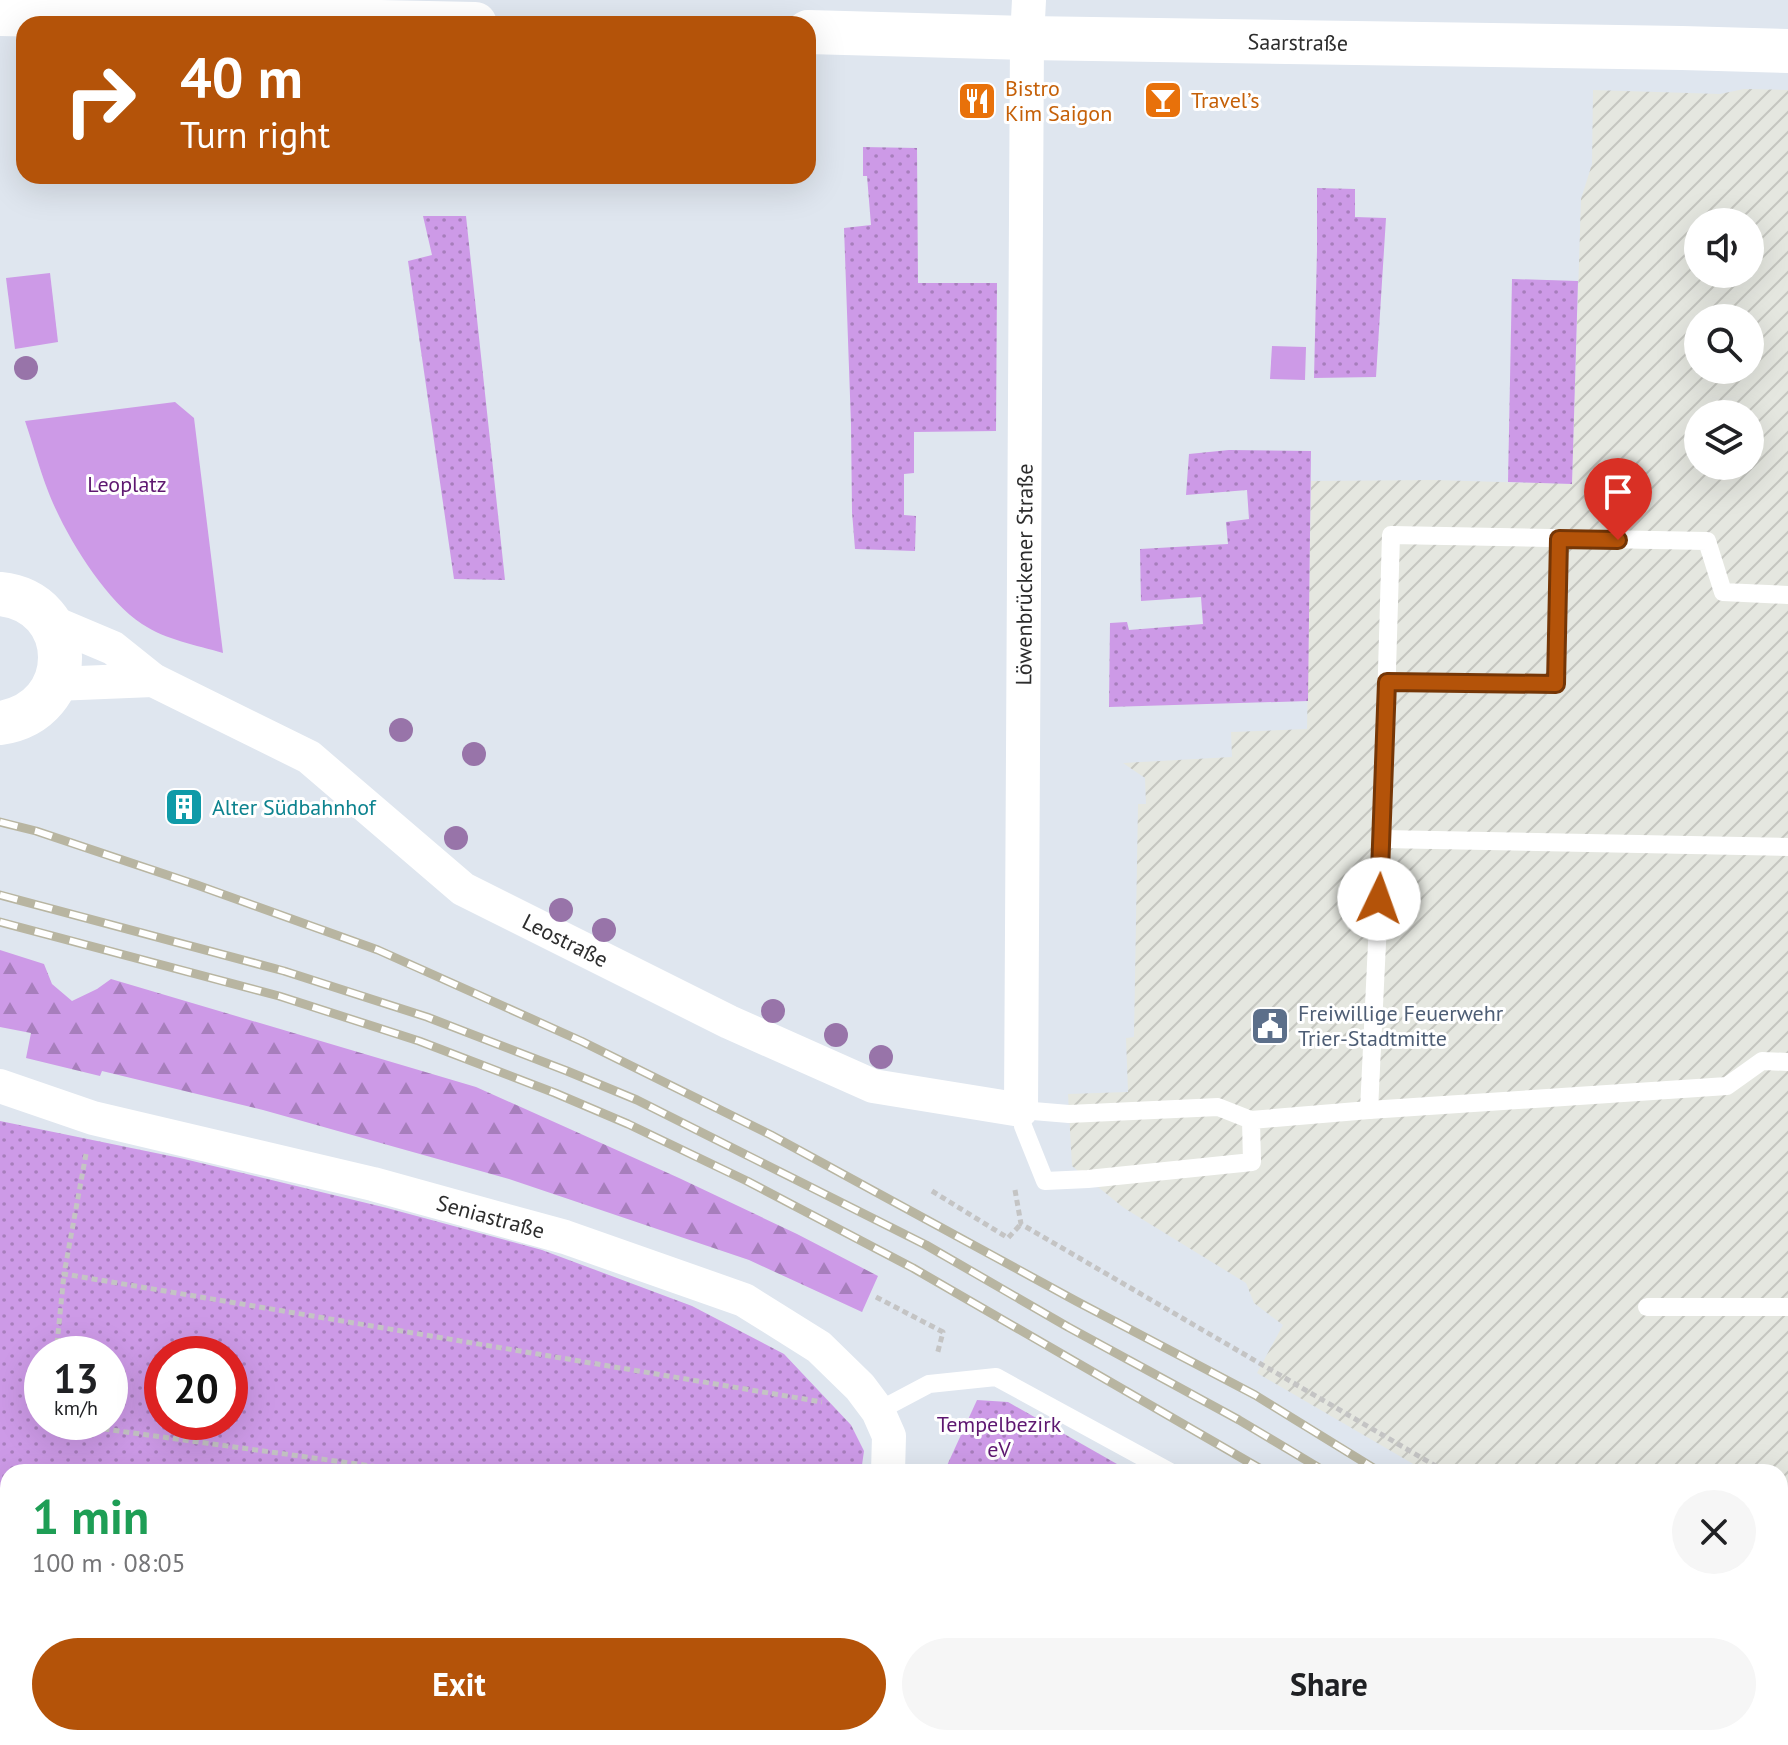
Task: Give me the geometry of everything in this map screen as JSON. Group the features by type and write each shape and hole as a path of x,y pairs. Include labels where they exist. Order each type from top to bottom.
{"main road":[{"path":"0,14 134,8 304,16"},
{"name":"Saarstraße","path":"816,32 1028,19 1635,47 1788,51"},
{"path":"0,594 13,595 34,605 49,621 58,641 60,662 55,684 46,700 31,713 0,723"}],"street":[{"name":"Löwenbrückener Straße","path":"1022,1118 1028,19"},
{"name":"Leostraße","path":"49,621 113,648 153,680 309,757 463,889 729,1022 873,1086 1022,1118"},
{"name":"Leostraße","path":"55,684 153,680"},
{"name":"Seniastraße","path":"0,1086 93,1118 373,1184 565,1237 744,1300 819,1347 860,1387 878,1411 889,1436 888,1464"}],"lane":[{"path":"1369,1110 1382,839 1391,535 1707,541 1723,592 1788,595"},
{"path":"1387,682 1556,684 1559,539"},
{"path":"1382,839 1788,847"},
{"path":"1251,1120 1252,1162 1045,1181 1022,1118 1218,1107 1251,1120 1727,1086 1762,1061 1788,1062"},
{"path":"1647,1307 1788,1307"},
{"path":"878,1411 929,1384 996,1377 1155,1464"}],"path":[{"path":"1021,1224 1012,1171 1022,1118"},
{"path":"58,1336 64,1274 85,1160"},
{"path":"932,1191 1008,1238 1021,1224"},
{"path":"1021,1224 1432,1464"},
{"path":"64,1274 878,1411"},
{"path":"876,1297 935,1327"},
{"path":"128,1432 357,1464"}],"shaded area":[{"path":"1744,89 1788,90 1788,1464 1413,1464 1257,1373 1283,1325 1254,1303 1246,1283 1124,1208 1072,1166 1068,1094 1128,1092 1126,1038 1134,1037 1138,804 1146,804 1145,778 1123,763 1232,757 1231,732 1307,729 1311,481 1434,480 1572,484 1581,199 1592,164 1593,90 1720,94"}],"green space":[{"path":"863,147 917,148 918,283 997,283 996,431 914,432 914,473 904,474 904,515 916,516 915,551 855,549 844,228 871,225 867,176 863,176"},
{"path":"1317,188 1355,189 1355,217 1386,218 1376,377 1314,378"},
{"path":"423,216 466,216 505,580 454,579 408,261 432,255"},
{"path":"50,273 58,342 15,349 6,278"},
{"path":"1512,279 1578,281 1572,484 1508,482"},
{"path":"1272,346 1306,347 1305,380 1270,379"},
{"name":"Leoplatz","path":"175,402 194,418 223,653 151,630 114,599 87,564 55,508 25,421"},
{"path":"1229,450 1311,451 1308,701 1109,707 1110,623 1127,622 1129,630 1203,624 1201,597 1141,601 1140,549 1228,544 1226,522 1249,519 1247,490 1186,495 1189,454"},
{"path":"0,950 44,964 52,984 72,1001 111,979 476,1087 679,1178 878,1276 862,1312 749,1260 509,1179 263,1110 102,1071 100,1076 26,1058 31,1033 0,1027"},
{"path":"0,1121 180,1158 387,1208 542,1250 692,1306 784,1354 851,1425 864,1451 862,1464 0,1464"},
{"name":"Tempelbezirk eV","path":"977,1400 1008,1402 1117,1464 948,1464"}],"railway":[{"path":"0,822 197,885 378,950 581,1041 771,1135 1255,1395 1367,1464"},
{"path":"0,895 284,971 427,1017 637,1100 926,1245 1313,1464"},
{"path":"0,922 279,996 419,1041 628,1124 747,1181 913,1268 1252,1464"}],"place":[{"name":"Travel’s","path":"1163,100"},
{"name":"Bistro Kim Saigon","path":"977,101"},
{"name":"Alter Südbahnhof","path":"184,807"},
{"name":"Freiwillige Feuerwehr Trier-Stadtmitte","path":"1270,1026"}],"route":[{"path":"1379,899 1387,682 1556,684 1559,539 1618,540"}]}
